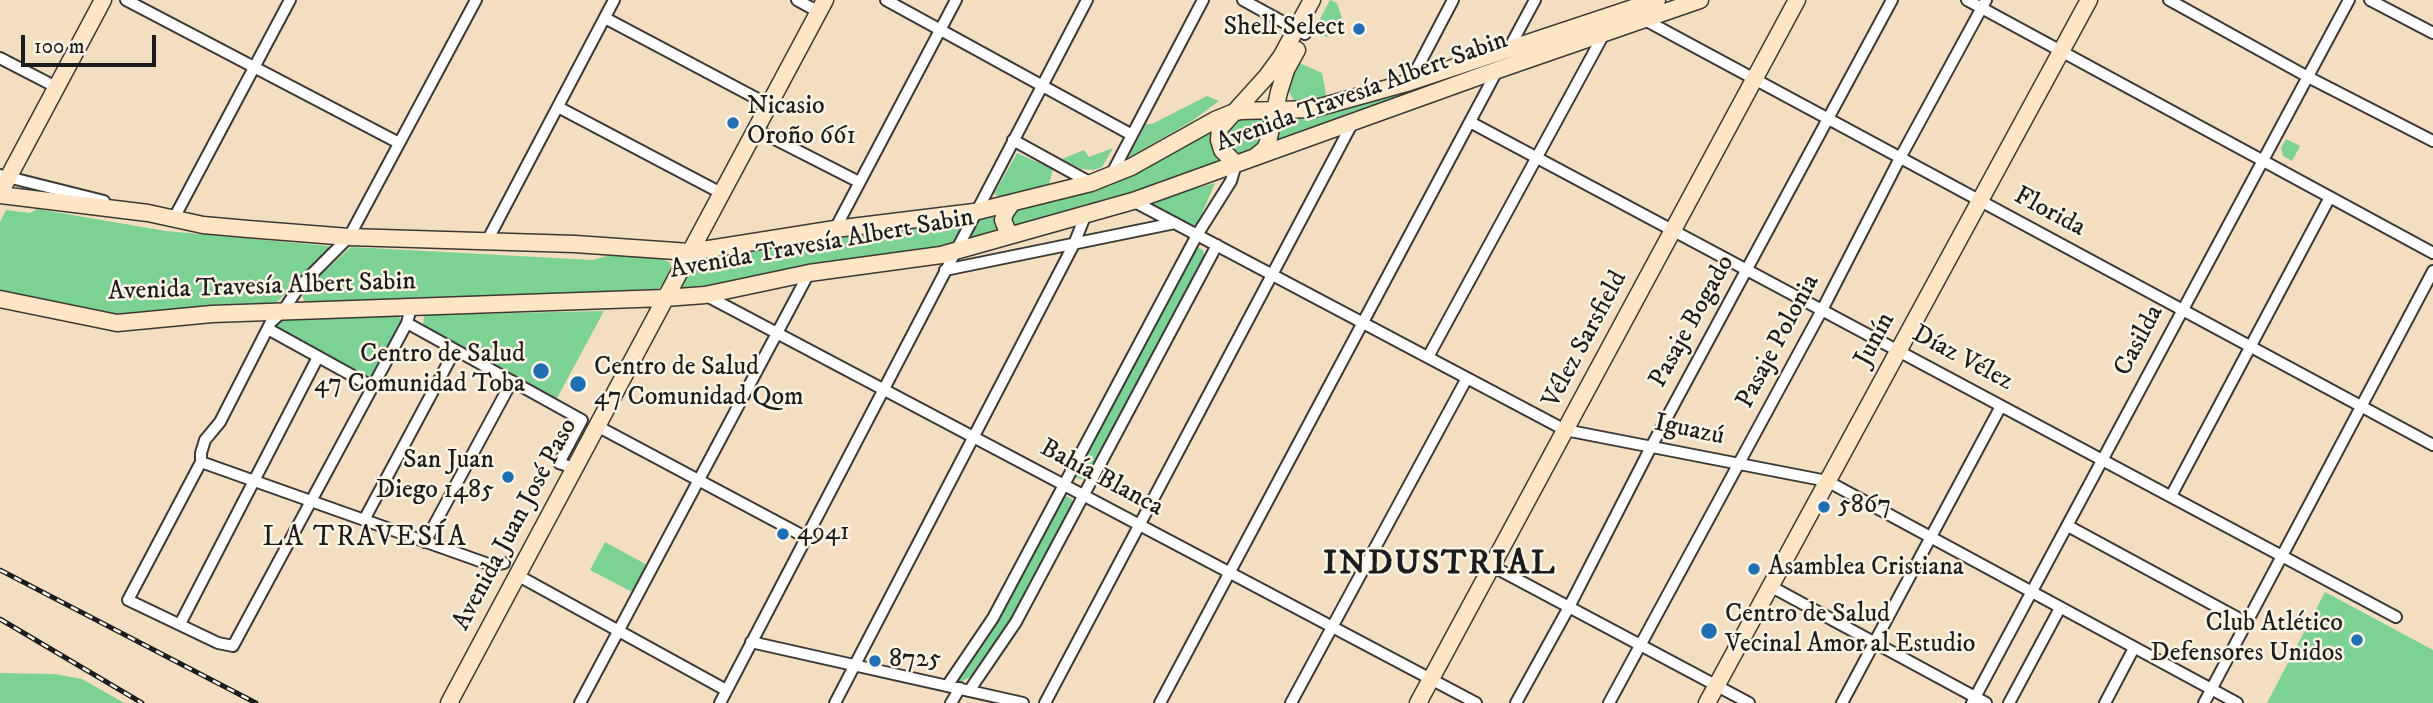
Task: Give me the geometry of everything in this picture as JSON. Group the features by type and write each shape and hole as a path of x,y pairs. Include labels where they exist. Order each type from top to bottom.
{"main road":[{"path":"0,194 5,176 103,0"},
{"path":"1253,158 1265,149 1286,70 1312,0"},
{"path":"1236,164 1227,157 1219,140 1220,128 1267,76 1323,0"},
{"name":"Avenida Travesía Albert Sabin","path":"0,194 148,214 203,225 349,237 690,252 835,229 974,212 1091,183 1110,177 1232,113 1313,108 1410,82 1657,0"},
{"name":"Avenida Travesía Albert Sabin","path":"0,299 117,323 212,314 665,298 705,295 809,273 955,253 1012,234 1133,201 1498,69 1700,0"},
{"name":"Vélez Sarsfield","path":"1418,703 1797,0"},
{"name":"Junín","path":"1707,703 2089,0"},
{"name":"Avenida Juan José Paso","path":"449,703 517,575 567,465 665,298 822,6"},
{"path":"1251,110 1264,119 1270,134"},
{"path":"1012,203 1003,220 1012,234"}],"street":[{"path":"126,0 399,143"},
{"path":"173,219 290,0"},
{"path":"487,241 614,0"},
{"path":"797,0 822,6"},
{"path":"886,0 1132,135"},
{"path":"835,229 956,0"},
{"path":"720,703 1087,0"},
{"path":"1110,177 1203,0"},
{"path":"1243,0 1301,32"},
{"path":"1410,82 1453,0"},
{"path":"1160,703 1535,0"},
{"path":"1612,15 1621,0"},
{"name":"Pasaje Bogado","path":"1516,703 1892,0"},
{"path":"1967,0 1984,4 2062,51 2433,253"},
{"path":"2169,0 2308,77 2433,141"},
{"name":"Casilda","path":"1978,701 2032,592 2349,0"},
{"path":"2370,0 2433,33"},
{"path":"411,307 407,323 233,646 218,643 128,600 201,463 205,440 220,422 268,329 299,287 349,237 473,1"},
{"name":"Pasaje Polonia","path":"1609,703 1984,4"},
{"path":"605,18 769,105"},
{"name":"Florida","path":"1645,20 2433,445"},
{"path":"1428,357 1605,32"},
{"path":"0,58 56,87"},
{"path":"558,107 721,193"},
{"path":"1045,703 1353,122"},
{"name":"Díaz Vélez","path":"1470,122 2396,617"},
{"path":"755,129 859,183"},
{"path":"1013,140 1091,183"},
{"path":"947,686 993,618 1198,234 1231,181 1236,164"},
{"path":"5,176 148,214"},
{"path":"2171,496 2330,197"},
{"name":"Iguazú","path":"1133,201 1565,430 1827,481 2237,703"},
{"path":"835,703 1073,244 1086,214"},
{"path":"945,270 1175,223"},
{"path":"951,703 1016,622 1217,245"},
{"path":"2204,703 2433,271"},
{"path":"580,703 809,273"},
{"name":"Bahía Blanca","path":"705,295 1476,703"},
{"path":"407,323 807,538"},
{"path":"268,329 373,387"},
{"path":"364,520 455,350"},
{"path":"180,624 318,357"},
{"path":"1291,703 1467,378"},
{"path":"425,542 512,381"},
{"path":"1842,703 2001,406"},
{"path":"201,463 491,565 505,563"},
{"path":"2068,526 2247,623"},
{"path":"1492,565 1749,703"},
{"path":"517,575 726,690"},
{"path":"1770,586 1978,701"},
{"path":"2010,703 2060,608"},
{"path":"751,642 1023,703"},
{"path":"2105,703 2134,648"}],"green space":[{"path":"1330,0 1337,3 1342,18 1333,34 1326,37 1314,30"},
{"path":"1508,49 1498,70 1012,234 665,298 690,252 975,212 1091,183 1215,120 1289,110"},
{"path":"1297,62 1322,73 1327,99 1300,103 1293,99 1287,88"},
{"path":"1207,96 1219,101 1192,121 1128,158 1146,124 1152,124"},
{"path":"2286,139 2300,146 2292,161 2283,156 2281,148"},
{"path":"1113,148 1102,167 1094,170 1081,169 1062,159 1084,150 1089,157"},
{"path":"1017,153 1053,169 1048,188 1004,200 994,194"},
{"path":"1215,183 1196,227 1148,202"},
{"path":"37,209 166,231 329,246 327,252 272,307 121,316 0,294 0,222 6,210 30,213"},
{"path":"351,247 593,260 611,255 660,257 670,263 671,267 661,287 656,289 305,303 302,295 305,289"},
{"path":"1193,248 1203,250 1205,258 1089,477 1085,480 1076,478 1074,475"},
{"path":"604,311 556,400 423,327 424,315"},
{"path":"399,315 401,322 371,379 276,327 277,321"},
{"path":"1066,496 1072,499 1074,505 1005,632 972,676 959,683 956,681 998,618"},
{"path":"605,542 649,566 634,593 590,570"},
{"name":"Club Atlético Defensores Unidos","path":"2325,592 2433,650 2433,703 2267,703"},
{"path":"0,673 54,674 82,679 124,703 0,703"}],"railway":[{"path":"0,570 256,703"},
{"path":"0,619 142,703"}],"place":[{"name":"Shell Select","path":"1359,29"},
{"name":"Nicasio Oroño 661","path":"733,123"},
{"name":"Centro de Salud 47 Comunidad Toba","path":"541,371"},
{"name":"Centro de Salud 47 Comunidad Qom","path":"578,384"},
{"name":"San Juan Diego 1485","path":"508,477"},
{"name":"5867","path":"1824,507"},
{"name":"4941","path":"783,534"},
{"name":"Asamblea Cristiana","path":"1754,569"},
{"name":"Centro de Salud Vecinal Amor al Estudio","path":"1709,631"},
{"name":"Club Atlético Defensores Unidos","path":"2357,640"},
{"name":"8725","path":"875,661"}],"district":[{"name":"LA TRAVESÍA","path":"365,539"},
{"name":"INDUSTRIAL","path":"1440,566"}]}
